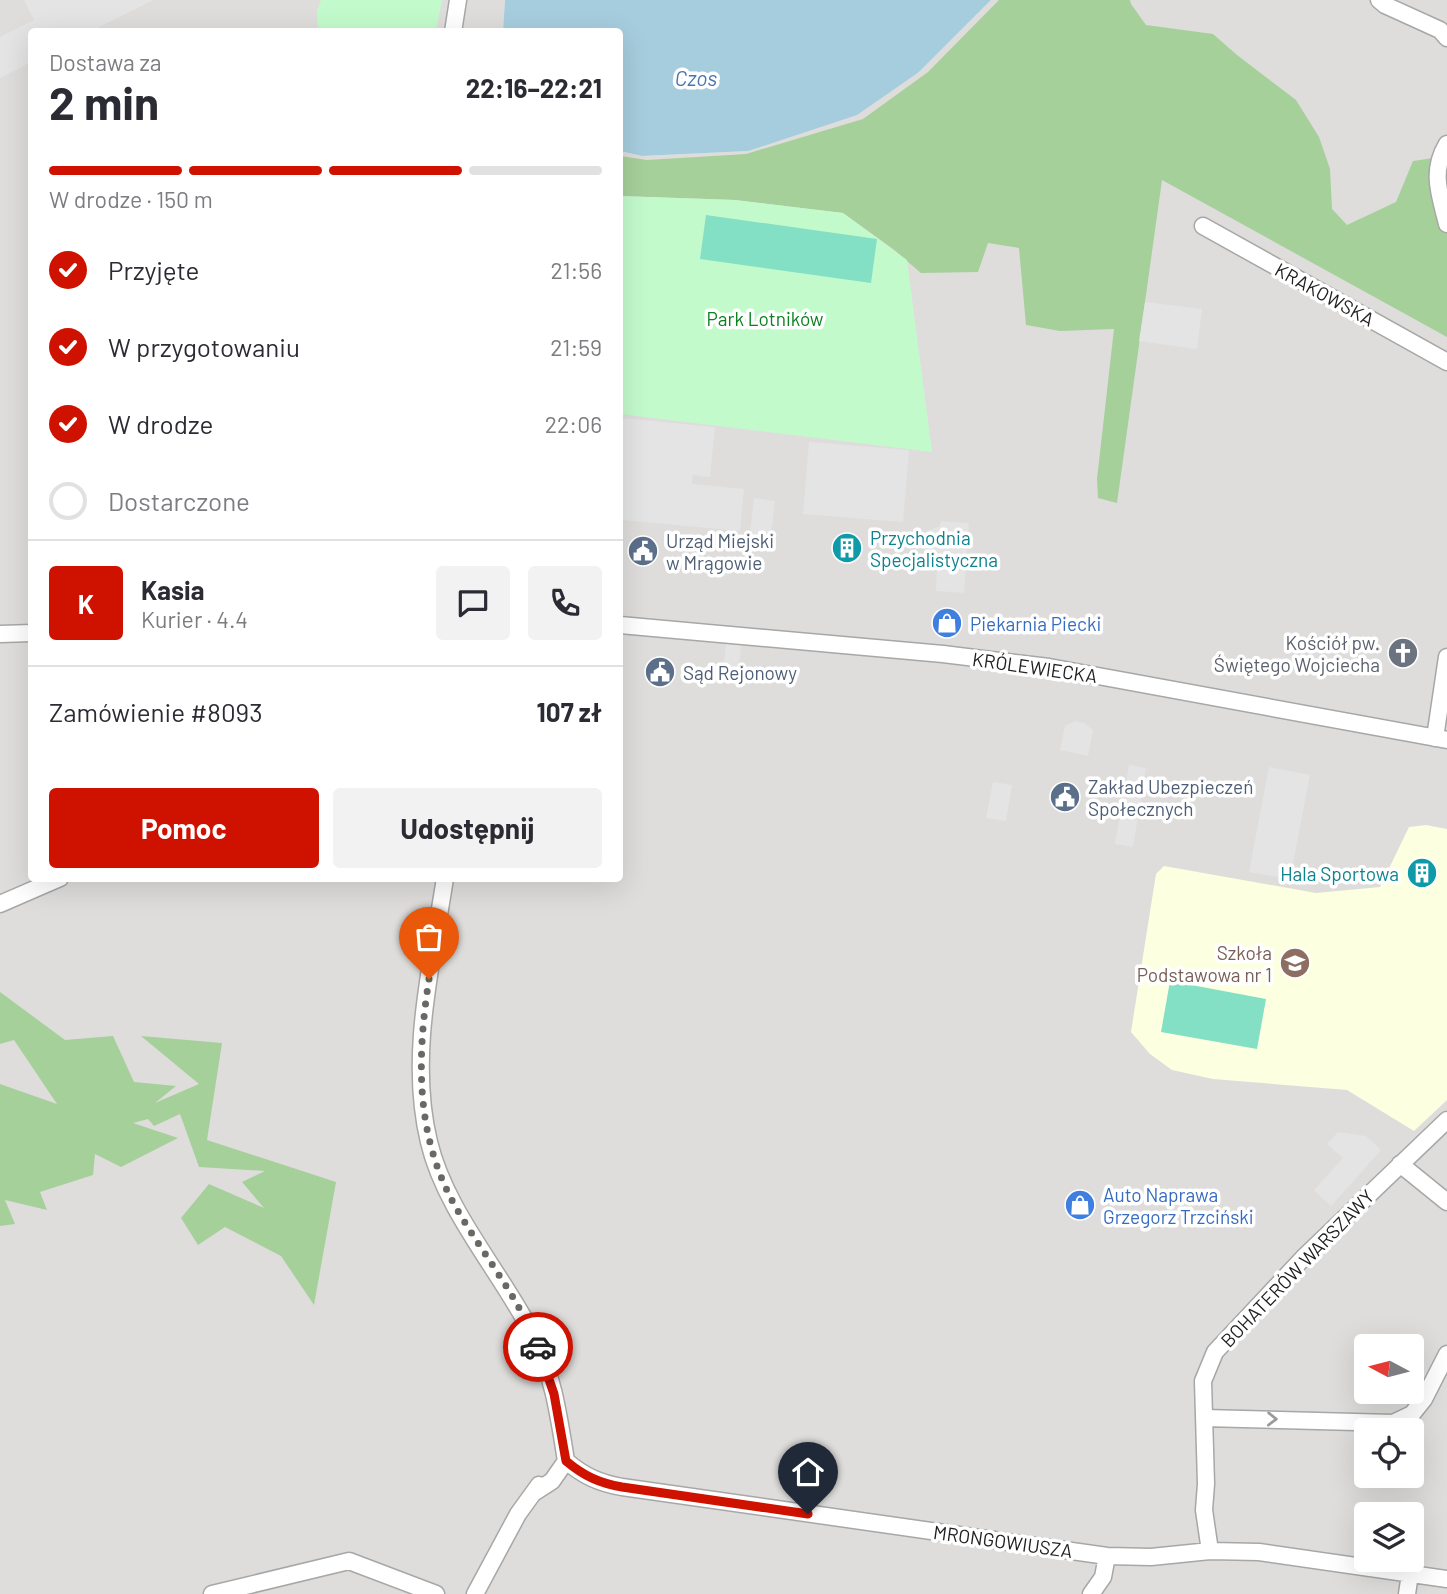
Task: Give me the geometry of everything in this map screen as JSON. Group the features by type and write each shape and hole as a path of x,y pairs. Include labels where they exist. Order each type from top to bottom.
{"street":[{"path":"454,28 458,0"},
{"path":"1379,0 1440,30 1447,38"},
{"path":"1447,144 1438,158 1437,185 1447,224"},
{"name":"KRAKOWSKA","path":"1203,226 1447,362"},
{"name":"KRÓLEWIECKA","path":"623,625 943,654 1049,667 1441,739"},
{"path":"0,634 28,633"},
{"path":"1441,739 1447,657"},
{"path":"0,904 51,882"},
{"path":"444,882 422,1036 420,1084 429,1144 455,1204 534,1335 554,1394 566,1461 552,1482 535,1492 518,1514 475,1594"},
{"name":"BOHATERÓW WARSZAWY","path":"1210,1551 1204,1510 1206,1484 1203,1381 1215,1352 1305,1256 1447,1120"},
{"path":"1400,1164 1447,1202"},
{"path":"1204,1418 1393,1423 1412,1414 1424,1399 1447,1354"},
{"name":"MRONGOWIUSZA","path":"566,1461 582,1475 600,1483 622,1487 1107,1556 1151,1557 1210,1551 1259,1552 1447,1579"},
{"path":"1091,1594 1103,1577 1107,1556"},
{"path":"212,1594 349,1561 436,1594"},
{"path":"1407,1594 1410,1573"}],"shaded area":[{"path":"0,0 505,0 503,28 28,28 28,882 623,882 623,152 642,156 748,151 919,72 991,0 1447,0 1447,1594 0,1594"},
{"path":"24,0 153,0 97,28 28,28 28,64 0,78 0,37 34,20"},
{"path":"1145,302 1202,309 1197,349 1139,341"},
{"path":"623,418 715,427 710,477 693,475 692,484 744,489 740,531 623,520"},
{"path":"809,442 909,450 903,522 803,514"},
{"path":"754,498 775,501 770,543 749,541"},
{"path":"941,521 969,523 964,593 936,591 937,563 924,569 926,531 940,526"},
{"path":"726,644 741,645 738,676 723,674"},
{"path":"1075,721 1084,723 1093,730 1088,756 1060,750 1065,726"},
{"path":"1129,765 1146,768 1133,847 1115,844"},
{"path":"1269,767 1310,775 1290,879 1249,872"},
{"path":"993,782 1012,785 1006,821 986,818"},
{"name":"Szkoła Podstawowa nr 1","path":"1426,825 1447,829 1447,1100 1414,1131 1347,1090 1213,1079 1172,1070 1150,1054 1131,1032 1156,874 1164,866 1316,893 1380,887 1409,827"},
{"path":"1338,1132 1366,1136 1381,1150 1331,1206 1314,1190 1343,1158 1327,1144"}],"green space":[{"path":"321,0 442,0 437,28 318,28 317,11"},
{"path":"999,0 1130,0 1146,25 1213,34 1296,100 1319,137 1330,169 1332,209 1347,225 1396,202 1413,161 1447,156 1447,337 1162,180 1117,503 1098,498 1097,479 1114,329 1060,331 1026,325 1019,248 988,243 978,272 921,273 843,213 735,200 623,196 623,156 647,160 746,154 863,119 928,72"},
{"name":"Park Lotników","path":"623,196 735,200 843,213 907,260 932,452 623,414"},
{"path":"706,215 877,239 871,283 700,259"},
{"path":"1170,981 1266,999 1257,1049 1161,1032"},
{"path":"0,992 65,1040 113,1036 134,1082 176,1086 155,1103 199,1084 141,1036 222,1043 207,1140 336,1182 314,1305 281,1256 225,1227 198,1245 181,1218 209,1184 264,1208 242,1182 265,1171 199,1167 180,1114 154,1126 148,1119 133,1123 178,1138 121,1167 95,1154 93,1175 40,1192 47,1210 5,1200 15,1224 0,1226 0,1084 57,1104 14,1040 0,1044"}],"water":[{"name":"Czos","path":"505,0 991,0 919,72 857,115 748,151 642,156 623,152 623,28 503,28"}],"way so far":[{"path":"429,979 422,1036 420,1084 429,1144 455,1204 534,1335 538,1347"}],"place":[{"name":"Przychodnia Specjalistyczna","path":"847,548"},
{"name":"Urząd Miejski w Mrągowie","path":"643,551"},
{"name":"Piekarnia Piecki","path":"947,623"},
{"name":"Kościół pw. Świętego Wojciecha","path":"1403,653"},
{"name":"Sąd Rejonowy","path":"660,672"},
{"name":"Zakład Ubezpieczeń Społecznych","path":"1065,797"},
{"name":"Hala Sportowa","path":"1422,873"},
{"name":"Szkoła Podstawowa nr 1","path":"1295,963"},
{"name":"Auto Naprawa Grzegorz Trzciński","path":"1080,1205"}],"route":[{"path":"538,1347 554,1394 566,1461 582,1475 600,1483 622,1487 808,1514"}]}
